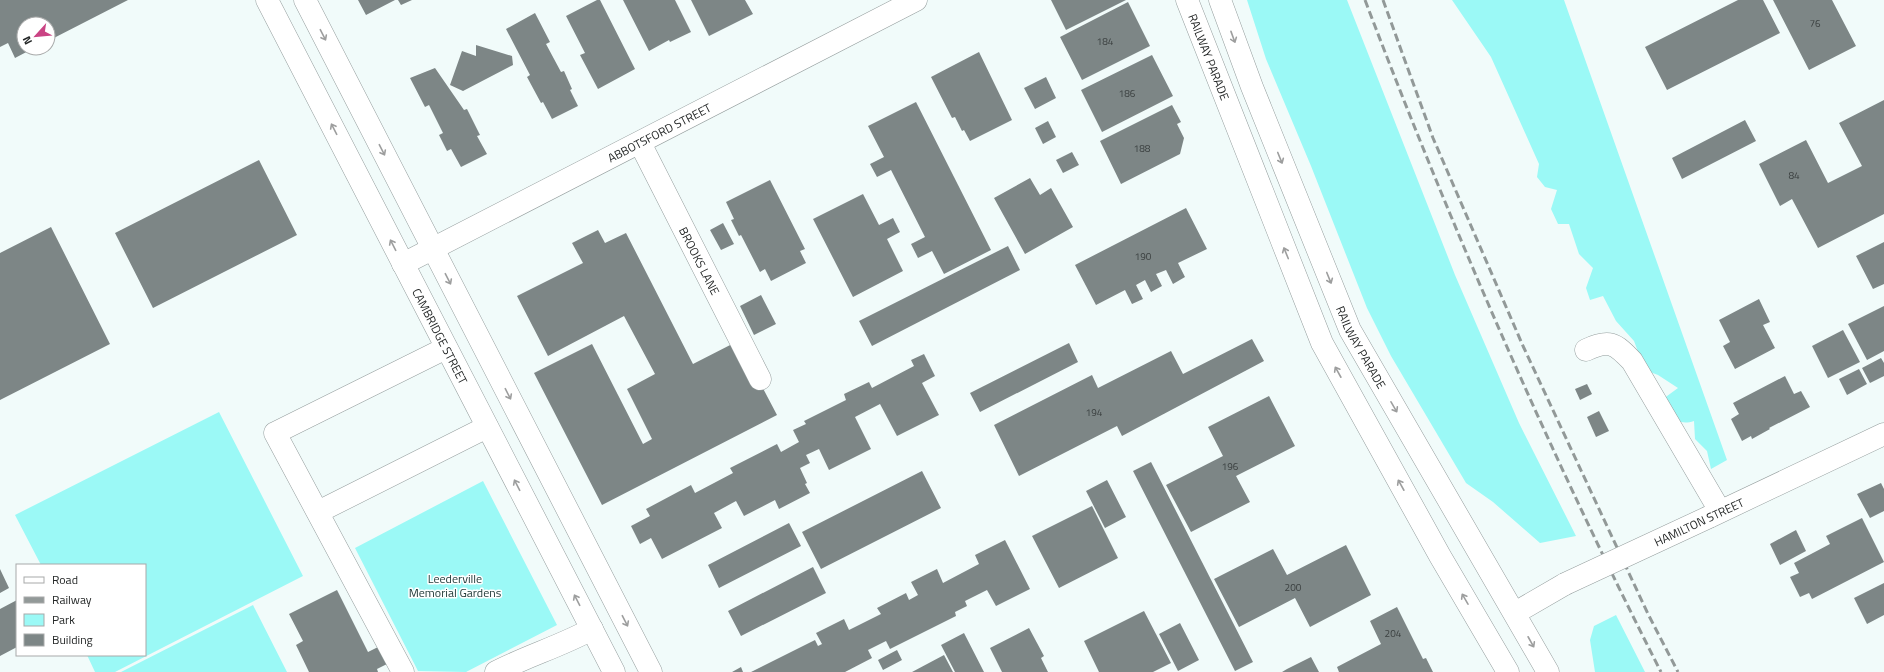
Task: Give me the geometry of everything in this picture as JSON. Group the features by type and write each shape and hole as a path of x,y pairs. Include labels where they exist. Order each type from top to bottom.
{"main road":[{"name":"CAMBRIDGE STREET","path":"267,0 614,672"},
{"path":"306,0 651,672"},
{"name":"ABBOTSFORD STREET","path":"403,264 916,0"},
{"name":"RAILWAY PARADE","path":"1186,0 1322,343 1504,671"},
{"name":"RAILWAY PARADE","path":"1220,0 1252,87 1350,330 1469,538 1515,612 1548,672"},
{"name":"BROOKS LANE","path":"640,143 760,378"},
{"path":"1586,350 1602,343 1608,343 1621,351 1632,361 1715,514"},
{"path":"403,672 275,433 446,348"},
{"path":"318,512 487,428"},
{"name":"HAMILTON STREET","path":"1515,612 1565,584 1884,434"},
{"path":"496,672 525,657 572,640 592,629"}],"green space":[{"path":"1247,0 1347,0 1455,275 1519,423 1576,536 1540,543 1493,502 1466,483 1391,356 1367,308 1311,166 1266,59"},
{"path":"1452,0 1564,0 1727,460 1711,469 1707,451 1695,439 1694,421 1678,421 1663,399 1678,388 1658,375 1645,370 1634,341 1616,321 1603,296 1590,300 1586,288 1593,268 1579,254 1569,224 1558,224 1551,209 1557,190 1545,187 1537,177 1539,164 1491,57"},
{"path":"219,412 303,576 115,672 95,672 87,656 146,656 146,564 40,564 15,515"},
{"name":"Leederville Memorial Gardens","path":"483,481 557,625 466,672 418,671 355,548"},
{"path":"253,605 287,672 121,672"},
{"path":"1616,615 1645,672 1595,672 1590,640 1594,626"}],"building":[{"path":"0,0 128,0 56,37 56,16 16,16 16,56 19,56 15,58 8,43 0,47"},
{"path":"358,0 395,0 366,15"},
{"path":"398,0 412,0 401,5"},
{"path":"597,0 600,0 635,69 598,89 580,55 585,53 566,16"},
{"path":"623,0 675,0 691,32 670,42 669,40 649,51"},
{"path":"691,0 745,0 753,14 709,36"},
{"path":"1051,0 1126,0 1066,30"},
{"path":"1738,0 1763,0 1780,33 1667,90 1645,47"},
{"path":"1773,0 1832,0 1856,46 1809,70"},
{"path":"1128,2 1150,46 1082,80 1060,37"},
{"path":"535,13 550,42 546,44 561,72 564,71 572,89 570,90 578,106 552,119 543,102 541,103 527,77 530,75 506,29"},
{"path":"476,45 512,56 513,65 463,91 450,85 462,51 476,56"},
{"path":"979,52 1012,120 970,141 964,130 962,131 955,117 952,118 931,77"},
{"path":"1152,55 1173,96 1102,132 1081,90"},
{"path":"435,68 464,110 467,109 480,135 477,136 487,154 461,167 451,149 447,151 439,135 443,133 429,105 425,107 410,78"},
{"path":"1046,77 1056,98 1035,109 1024,88"},
{"path":"1884,100 1884,214 1818,248 1792,199 1780,206 1759,164 1806,140 1828,183 1862,166 1839,123"},
{"path":"916,102 991,250 944,274 932,251 918,258 911,244 925,237 891,170 877,177 870,164 884,157 868,126"},
{"path":"1172,105 1181,122 1177,124 1184,138 1180,154 1121,184 1100,141"},
{"path":"1745,120 1756,141 1682,179 1672,158"},
{"path":"1048,121 1056,137 1043,144 1035,128"},
{"path":"1072,152 1079,165 1063,173 1056,160"},
{"path":"259,160 297,235 153,308 115,233"},
{"path":"1030,178 1040,195 1051,188 1073,227 1025,254 994,198"},
{"path":"770,180 805,249 800,251 806,263 771,281 765,269 760,272 741,235 739,236 731,220 734,219 726,202"},
{"path":"863,194 879,225 893,218 900,232 887,239 903,271 853,297 813,219"},
{"path":"1186,208 1207,249 1178,263 1185,277 1173,284 1166,270 1156,274 1162,286 1151,292 1145,280 1136,285 1143,299 1132,304 1125,290 1096,305 1075,265"},
{"path":"723,223 734,244 721,250 710,230"},
{"path":"51,227 110,344 0,400 0,253"},
{"path":"598,230 605,243 626,233 693,364 738,341 777,415 602,505 534,373 592,344 643,444 652,439 627,389 655,374 624,316 548,356 517,296 583,263 572,243"},
{"path":"1884,242 1884,284 1873,289 1856,256"},
{"path":"1008,246 1020,270 872,346 859,321"},
{"path":"761,295 776,324 754,335 740,306"},
{"path":"1759,299 1770,322 1763,325 1775,348 1735,369 1723,346 1730,342 1719,320"},
{"path":"1884,306 1884,351 1867,360 1848,324"},
{"path":"1843,330 1860,362 1828,378 1812,346"},
{"path":"1252,339 1264,361 1122,436 1117,426 1019,476 994,425 1092,375 1098,388 1171,351 1183,374"},
{"path":"1069,343 1078,362 980,412 970,393"},
{"path":"924,354 935,376 922,383 939,415 897,436 880,404 855,417 871,449 829,470 819,449 806,455 810,463 800,468 807,483 805,484 810,493 779,509 775,500 744,516 736,501 714,513 722,528 662,559 651,538 640,544 631,526 650,516 646,509 691,485 695,493 733,473 730,468 777,444 781,452 799,442 793,430 806,424 804,421 846,400 844,394 869,382 872,388 914,366 911,360"},
{"path":"1881,358 1884,363 1884,376 1870,383 1862,368"},
{"path":"1859,369 1867,384 1847,395 1839,379"},
{"path":"1785,376 1794,394 1801,391 1810,407 1769,428 1770,429 1752,439 1751,436 1742,441 1731,419 1739,414 1733,403"},
{"path":"1587,384 1592,394 1580,400 1575,389"},
{"path":"1269,396 1295,446 1236,476 1250,502 1191,532 1166,485 1223,456 1208,427"},
{"path":"1599,411 1609,431 1596,437 1587,417"},
{"path":"1151,462 1253,662 1235,671 1133,471"},
{"path":"922,471 941,508 821,569 802,532"},
{"path":"1107,480 1126,517 1105,528 1086,491"},
{"path":"1881,483 1884,489 1884,511 1870,518 1857,494"},
{"path":"1092,506 1118,558 1059,588 1032,536"},
{"path":"1862,518 1884,562 1812,599 1809,593 1800,597 1790,577 1799,573 1794,563 1830,544 1826,536"},
{"path":"789,523 801,546 719,588 708,565"},
{"path":"1796,530 1806,551 1780,565 1770,544"},
{"path":"1005,540 1030,589 996,606 987,590 965,601 967,606 955,612 956,616 890,649 886,641 868,650 872,658 845,672 751,672 815,640 818,646 822,644 816,633 844,619 849,630 881,614 877,608 906,593 909,600 918,595 911,582 937,569 943,583 979,564 975,555"},
{"path":"1346,545 1371,595 1310,627 1295,598 1239,627 1214,579 1273,549 1287,575"},
{"path":"813,567 826,593 741,636 728,611"},
{"path":"0,569 9,588 0,593"},
{"path":"1884,583 1884,615 1867,624 1854,598"},
{"path":"337,590 368,652 378,647 387,664 377,669 378,672 309,672 296,645 303,641 289,614"},
{"path":"16,601 16,648 0,656 0,609"},
{"path":"1397,607 1423,659 1426,658 1433,672 1339,672 1337,667 1381,644 1370,621"},
{"path":"1144,611 1171,663 1153,672 1099,672 1084,641"},
{"path":"1180,623 1199,660 1178,671 1159,634"},
{"path":"1029,628 1044,656 1041,658 1048,672 1002,672 990,648"},
{"path":"964,633 984,672 955,672 941,645"},
{"path":"897,650 902,660 883,670 878,660"},
{"path":"944,655 953,672 912,672"},
{"path":"1311,657 1319,672 1282,672 1287,669"},
{"path":"741,667 743,672 732,672"}],"railway":[{"path":"1365,0 1432,171 1504,340 1580,507 1661,672"},
{"path":"1383,0 1433,138 1523,346 1648,614 1678,672"}]}
